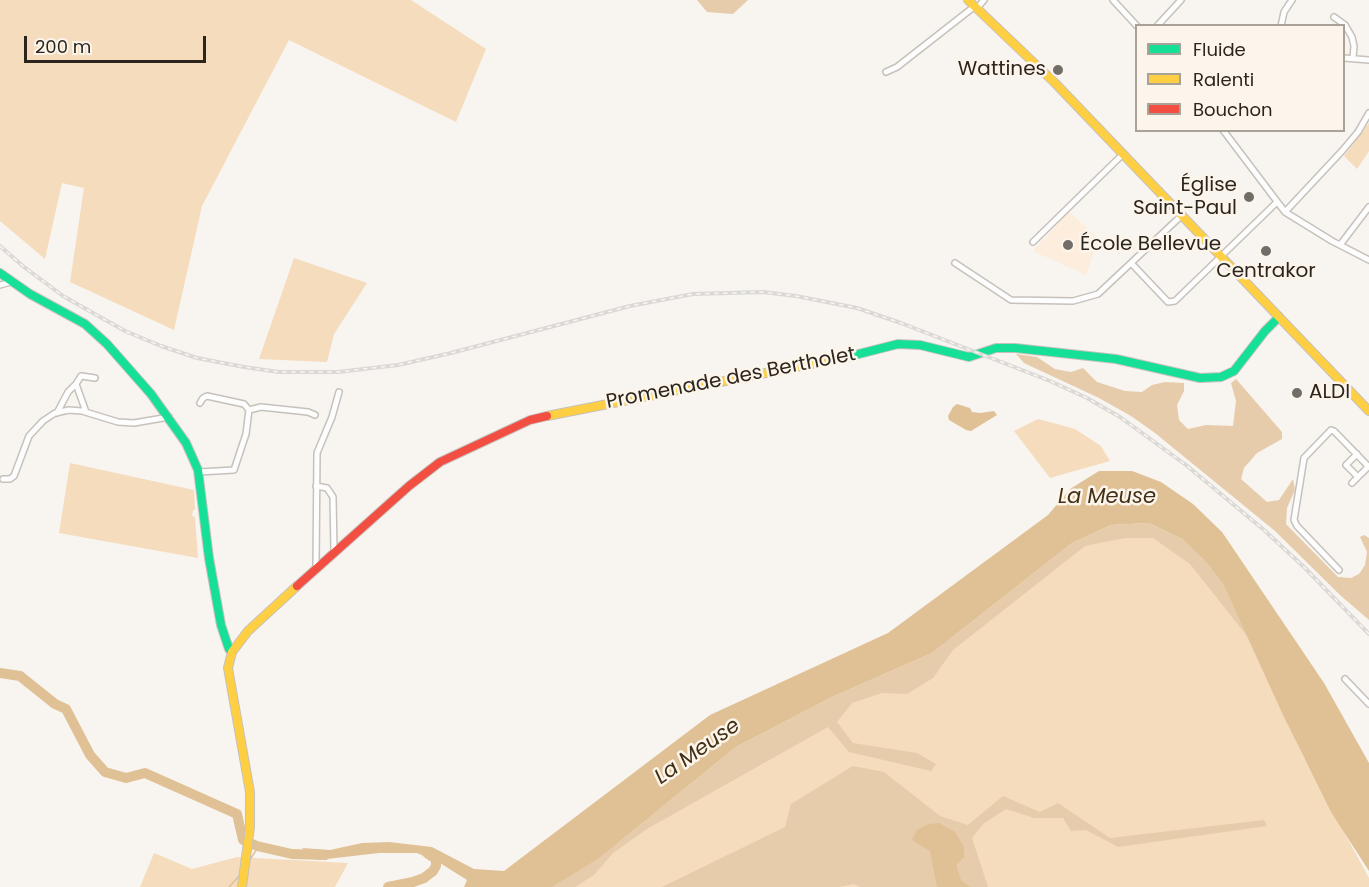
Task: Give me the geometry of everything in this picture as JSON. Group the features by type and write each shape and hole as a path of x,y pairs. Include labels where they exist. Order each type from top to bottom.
{"main road":[{"path":"974,5 1124,154 1180,216 1369,411"},
{"path":"0,273 11,282 85,324 107,344 169,417 186,442 199,472 221,625 232,652 228,668 250,792 250,827 242,886"},
{"name":"Promenade des Bertholet","path":"232,652 248,631 334,551 409,486 440,462 530,420 840,359 898,344 921,345 969,357 996,348 1015,348 1116,359 1200,378 1221,377 1234,371 1264,331 1279,317"}],"street":[{"path":"886,72 897,66 974,5 984,0"},
{"path":"1113,0 1135,24"},
{"path":"1159,24 1181,0"},
{"path":"1281,24 1284,12 1292,0"},
{"path":"1335,17 1344,24"},
{"path":"1345,25 1352,37 1353,58"},
{"path":"1345,58 1369,59"},
{"path":"1285,212 1342,152 1369,113"},
{"path":"1224,132 1285,212 1369,260"},
{"path":"1033,242 1124,154"},
{"path":"1132,264 1168,302 1175,301 1277,202"},
{"path":"1340,244 1369,207"},
{"path":"955,263 1011,300 1073,301 1098,294 1180,216"},
{"path":"0,285 11,282"},
{"path":"57,413 68,392 81,376 95,378"},
{"path":"76,384 86,412"},
{"path":"316,568 317,453 332,417 339,392"},
{"path":"199,472 234,470 246,434 249,410 244,404 207,396 200,403"},
{"path":"249,410 261,407 315,415"},
{"path":"3,479 10,479 14,476 29,436 43,421 57,413 69,410 86,412 118,422 134,423 169,417"},
{"path":"1339,570 1294,520 1305,458 1331,430 1334,430 1357,454 1367,468 1352,483"},
{"path":"1357,454 1346,465 1358,477"},
{"path":"1363,461 1369,455"},
{"path":"316,486 327,488 333,497 334,551"},
{"path":"1345,679 1369,704"}],"shaded area":[{"path":"0,0 411,0 486,49 456,122 289,40 202,206 174,330 70,282 84,188 62,183 45,259 0,221"},
{"path":"697,0 748,0 733,14 707,12"},
{"path":"1369,123 1369,151 1357,169 1344,156"},
{"name":"École Bellevue","path":"1069,212 1099,239 1086,275 1033,251"},
{"path":"294,258 367,283 334,334 327,362 259,359"},
{"path":"1016,354 1037,357 1055,369 1071,372 1083,368 1097,382 1125,391 1142,392 1152,385 1165,382 1184,383 1184,391 1177,405 1179,420 1188,429 1206,425 1233,426 1236,401 1231,383 1236,379 1282,432 1282,439 1257,453 1244,468 1241,479 1267,502 1279,500 1293,479 1295,490 1287,508 1286,524 1338,577 1351,578 1359,574 1365,565 1367,552 1360,537 1364,535 1369,538 1369,620 1275,531 1155,433 1099,398 1024,363"},
{"path":"1038,419 1075,429 1101,446 1110,461 1050,478 1014,431"},
{"path":"70,463 194,490 195,510 192,516 195,517 198,558 59,533"},
{"path":"1149,523 1223,584 1303,756 1369,878 1369,887 551,887 619,842 676,796 932,653 1087,537"},
{"path":"1149,523 1182,539 1205,561 1223,584 1247,636 1190,564 1153,538 1125,538 1085,546 953,650 933,678 907,694 882,693 852,703 837,722 853,743 917,753 936,764 931,771 849,752 828,727 647,829 613,853 594,875 575,887 552,887 598,859 736,747 832,697 932,653 1072,543 1111,525"},
{"path":"853,766 884,772 940,816 968,825 1003,796 1040,812 1058,803 1110,838 1264,820 1267,826 1118,847 1086,830 1071,831 1063,818 1034,818 1006,809 983,824 972,838 988,887 860,887 854,884 839,887 662,887 785,827 791,804"},
{"path":"154,853 192,869 237,857 348,863 335,887 140,887"}],"water":[{"path":"957,404 970,408 972,412 994,411 997,415 971,431 966,430 949,420 948,416"},
{"name":"La Meuse","path":"1099,471 1132,471 1161,482 1193,504 1222,532 1324,683 1369,763 1369,871 1331,812 1284,717 1223,584 1205,561 1182,539 1149,523 1111,525 1072,543 932,653 832,697 736,747 598,859 552,887 464,887 467,880 440,863 417,853 379,853 318,860 302,848 330,850 362,843 389,842 432,847 474,869 504,871 710,715 888,633 1048,515 1070,489"},
{"path":"939,823 955,832 964,847 964,857 957,864 957,868 961,880 970,887 937,887 930,851 912,839 917,830 929,824"}],"waterway":[{"path":"0,673 20,676 55,704 66,709 90,755 105,772 126,778 145,773 237,814 243,840 257,846 292,854 325,855"},
{"path":"249,861 259,846"},
{"path":"388,887 413,882 433,871 436,859 427,853"},
{"path":"229,887 240,875"}],"railway":[{"path":"0,246 63,296 125,331 197,358 279,372 338,372 398,365 630,306 693,294 763,292 857,308 1050,381 1087,398 1120,417 1186,465 1264,530 1305,568 1369,634"}],"traffic: fast":[{"path":"0,273 30,294 85,324 107,344 151,394 186,443 198,470 209,558 221,625 232,652"},
{"path":"847,357 898,344 920,345 969,357 996,348 1015,348 1116,359 1200,378 1221,377 1234,371 1279,317"}],"traffic: slow":[{"path":"968,0 1055,83 1369,411"},
{"path":"547,416 847,357"},
{"path":"242,887 250,827 250,792 228,668 232,652 248,631 297,586"}],"traffic: jam":[{"path":"297,586 409,486 440,462 530,420 547,416"}],"place":[{"name":"Wattines","path":"1058,70"},
{"name":"Église Saint-Paul","path":"1249,197"},
{"name":"École Bellevue","path":"1068,245"},
{"name":"Centrakor","path":"1266,251"},
{"name":"ALDI","path":"1297,393"}]}
